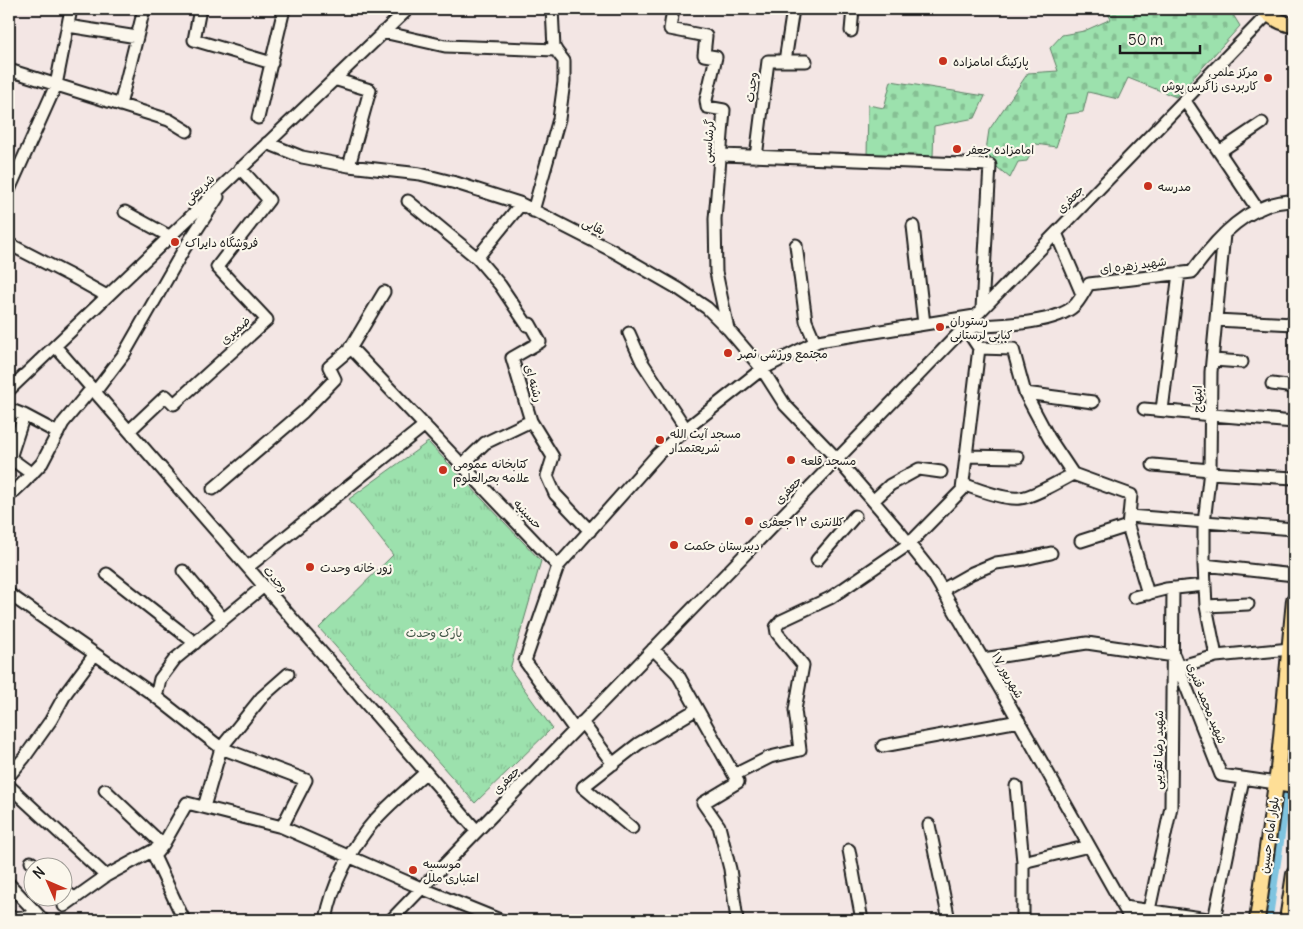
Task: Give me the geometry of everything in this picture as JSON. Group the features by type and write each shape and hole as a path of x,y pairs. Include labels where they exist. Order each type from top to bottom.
{"main road":[{"path":"1264,10 1274,19 1288,25 1294,25"},
{"name":"بلوار امام حسین","path":"1257,920 1277,776 1294,600"},
{"path":"1277,776 1294,772"},
{"path":"1277,776 1294,786"},
{"path":"1287,920 1294,880"}],"street":[{"path":"9,190 56,85 72,9"},
{"path":"120,105 144,9"},
{"path":"200,9 194,40 272,63"},
{"path":"258,118 284,9"},
{"name":"شریعتی","path":"9,390 408,9"},
{"path":"533,211 559,119 564,82 564,61 554,48 552,9"},
{"name":"گرشاسبی","path":"674,9 670,30 706,36 704,55 716,57 706,100 707,107 724,110 715,219 716,272 728,329"},
{"path":"792,9 785,61 806,61"},
{"path":"851,31 853,9"},
{"name":"جعفری","path":"390,920 1184,100 1264,10"},
{"path":"68,26 137,37"},
{"path":"383,32 445,46 556,50"},
{"name":"وحدت","path":"756,157 768,61 785,61"},
{"path":"9,70 169,120 187,131"},
{"path":"334,79 370,90 349,166"},
{"path":"1184,100 1258,210"},
{"path":"1219,152 1262,123"},
{"name":"بقایی","path":"267,144 302,157 349,166 420,174 456,183 521,204 613,251 706,308 728,329 762,369 785,405 837,459"},
{"path":"613,764 578,726 525,662 558,566 658,454 686,429 762,369 815,342 979,313 990,165 721,155"},
{"name":"ضمیری","path":"130,431 166,396 174,404 267,320 218,267 269,200 240,168"},
{"path":"9,496 42,463 63,423 124,354 184,249 229,179"},
{"path":"408,200 477,258 521,204"},
{"name":"شهید زهره ای","path":"965,328 1036,321 1064,313 1075,306 1089,284 1192,272 1212,244 1248,214 1285,201 1294,201"},
{"path":"125,212 169,236"},
{"path":"913,226 924,324"},
{"path":"1056,233 1082,294"},
{"name":"ابتهاج","path":"1216,656 1206,606 1204,523 1209,472 1211,372 1224,234"},
{"path":"9,244 73,276 107,296"},
{"path":"796,245 806,321 815,342"},
{"name":"رشنه ای","path":"477,258 500,285 527,325 530,324 540,342 512,358 531,421 553,457 547,476 555,494 590,531"},
{"path":"1162,410 1179,273"},
{"path":"213,489 302,412 335,379 329,367 350,348 384,292"},
{"path":"1216,320 1294,324"},
{"path":"734,775 770,757 800,750 795,710 803,664 777,633 776,627 781,621 830,598 909,544 962,490 979,348 965,328"},
{"path":"629,333 642,362 686,429"},
{"name":"وحدت","path":"55,346 477,831"},
{"name":"حسینیه","path":"350,348 558,566"},
{"path":"979,348 1013,349 1025,393 1049,438 1073,474 1131,495 1129,522 1148,594"},
{"path":"1213,360 1242,362"},
{"path":"1272,384 1294,387"},
{"path":"1025,393 1093,402"},
{"path":"9,409 58,433"},
{"path":"1144,409 1294,422"},
{"path":"24,415 10,458 32,474"},
{"path":"462,464 485,443 531,421"},
{"path":"248,567 425,425"},
{"path":"967,456 1018,457"},
{"name":"۱۷ شهریور","path":"837,459 933,574 1131,920"},
{"path":"1153,465 1209,472 1294,478"},
{"path":"873,501 890,485 919,469 941,472"},
{"path":"963,484 989,493 1020,498 1073,474"},
{"path":"817,560 855,516"},
{"path":"1081,541 1129,522 1204,523 1294,529"},
{"path":"942,590 972,572 996,563 1026,560 1051,553"},
{"path":"1204,565 1294,575"},
{"path":"182,571 223,619"},
{"path":"107,574 195,643"},
{"path":"1134,597 1173,588 1205,585"},
{"path":"156,697 160,680 175,659 264,586"},
{"name":"شهید رضا تقریبی","path":"1149,910 1171,807 1176,662 1173,588"},
{"path":"9,594 156,697 221,748 306,780 282,827"},
{"path":"1206,606 1248,604"},
{"name":"شهید محمد قنبری","path":"983,659 1087,643 1176,662 1220,775 1243,779 1277,776"},
{"path":"653,649 677,673 738,782 702,803 719,826 730,869 737,920"},
{"path":"1176,662 1290,649"},
{"path":"9,776 51,720 66,693 95,654"},
{"path":"204,807 221,748 262,697 288,674"},
{"path":"632,828 583,787 638,744 697,709"},
{"path":"883,746 1018,721"},
{"path":"326,920 328,909 348,857 375,820 426,772"},
{"path":"1124,907 1215,920 1243,779"},
{"path":"9,786 106,876"},
{"path":"1016,786 1022,862 1023,915"},
{"path":"105,790 163,845"},
{"path":"184,920 154,856 163,845 187,803 282,827 348,857 500,920"},
{"path":"929,825 949,920"},
{"path":"74,898 106,876 163,845"},
{"path":"1022,862 1089,846"},
{"path":"849,850 862,920"},
{"path":"9,884 41,918"},
{"path":"9,918 41,918"}],"green space":[{"path":"1105,9 1177,9 1232,13 1240,26 1176,97 1128,78 1118,99 1088,92 1083,112 1067,114 1056,147 1036,144 1027,161 1018,162 1010,178 985,157 989,130 1028,73 1058,71 1050,48 1062,35 1084,31 1111,19"},
{"path":"891,81 985,96 975,118 934,126 933,157 867,156 868,105 884,108"},
{"name":"پارک وحدت","path":"428,442 541,561 510,669 552,728 475,803 319,628 393,555 349,499"}],"waterway":[{"path":"1290,767 1294,725"},
{"path":"1267,920 1286,790"}],"place":[{"name":"پارکینگ امامزاده","path":"943,61"},
{"name":"مرکز علمی کاربردی زاگرس پوش","path":"1268,78"},
{"name":"امامزاده جعفر","path":"957,149"},
{"name":"مدرسه","path":"1148,186"},
{"name":"فروشگاه دایراک","path":"175,242"},
{"name":"رستوران کبابی لرستانی","path":"940,327"},
{"name":"مجتمع ورزشی نصر","path":"728,353"},
{"name":"مسجد آیت الله شریعتمدار","path":"660,440"},
{"name":"مسجد قلعه","path":"791,460"},
{"name":"کتابخانه عمومی علامه بحرالعلوم","path":"443,470"},
{"name":"کلانتری ۱۲ جعفری","path":"749,521"},
{"name":"دبیرستان حکمت","path":"674,545"},
{"name":"زور خانه وحدت","path":"310,567"},
{"name":"موسسه اعتباری ملل","path":"413,870"}]}
